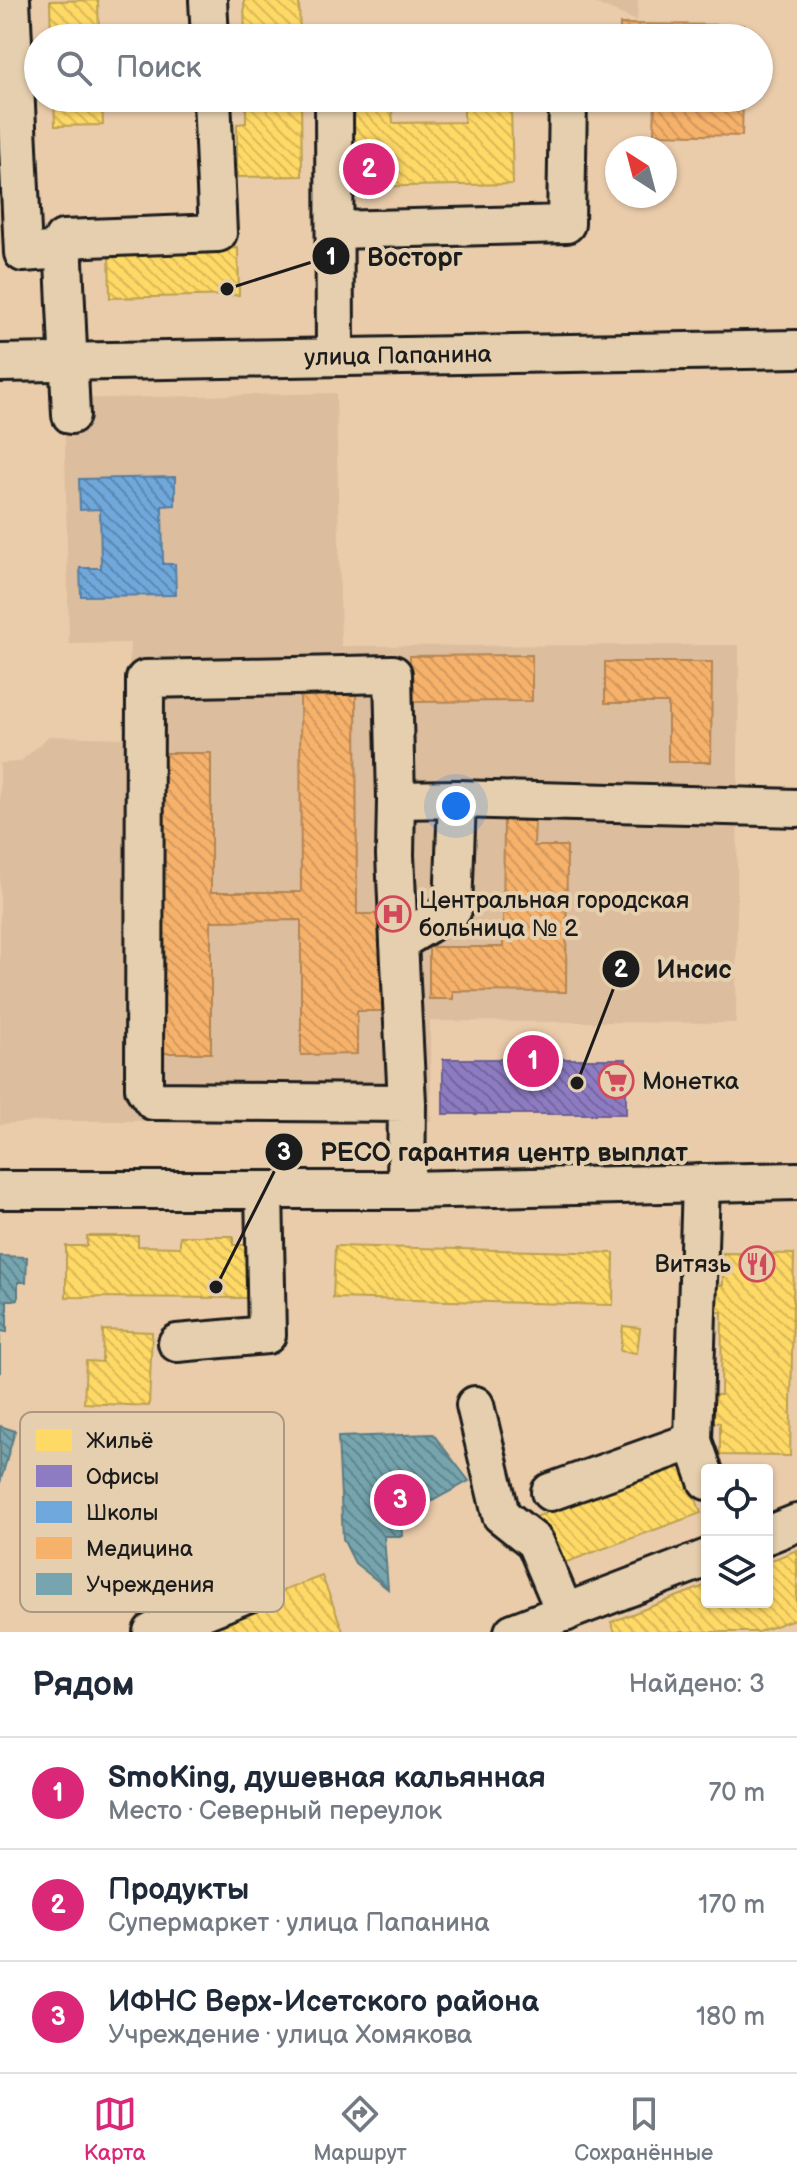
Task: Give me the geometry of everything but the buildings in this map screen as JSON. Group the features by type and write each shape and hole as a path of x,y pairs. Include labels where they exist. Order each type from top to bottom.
{"street":[{"path":"11,0 23,253 63,250"},
{"path":"208,0 209,24"},
{"path":"71,415 63,239 218,233 213,112"},
{"path":"334,112 335,357"},
{"path":"335,230 566,224 568,112"},
{"name":"улица Папанина","path":"0,363 797,349"},
{"path":"406,1190 407,1103 395,855 393,674 145,679 144,1088 153,1101 407,1103"},
{"path":"399,942 453,909 457,799"},
{"path":"396,800 797,808"},
{"path":"0,1190 406,1190 797,1181"},
{"path":"701,1183 693,1441 701,1464"},
{"path":"177,1343 267,1335 264,1190"},
{"path":"475,1405 501,1515 535,1542 577,1618"},
{"path":"550,1492 693,1441"},
{"path":"773,1533 797,1523"},
{"path":"513,1632 577,1618 701,1561"},
{"path":"173,1628 208,1612"}],"shaded area":[{"path":"587,0 638,0 637,21"},
{"name":"Центральная городская больница № 2","path":"336,393 341,646 739,645 736,1023 430,1021 431,1121 49,1121 0,1124 0,763 20,762 49,736 126,738 130,643 69,644 64,399"}],"place":[{"name":"Продукты","path":"369,169"},
{"name":"Восторг","path":"227,289"},
{"name":"Центральная городская больница № 2","path":"393,914"},
{"name":"SmoKing, душевная кальянная","path":"533,1061"},
{"name":"Монетка","path":"616,1081"},
{"name":"Инсис","path":"577,1083"},
{"name":"Витязь","path":"757,1264"},
{"name":"РЕСО гарантия центр выплат","path":"216,1287"},
{"name":"ИФНС Верх-Исетского района","path":"400,1500"}]}
